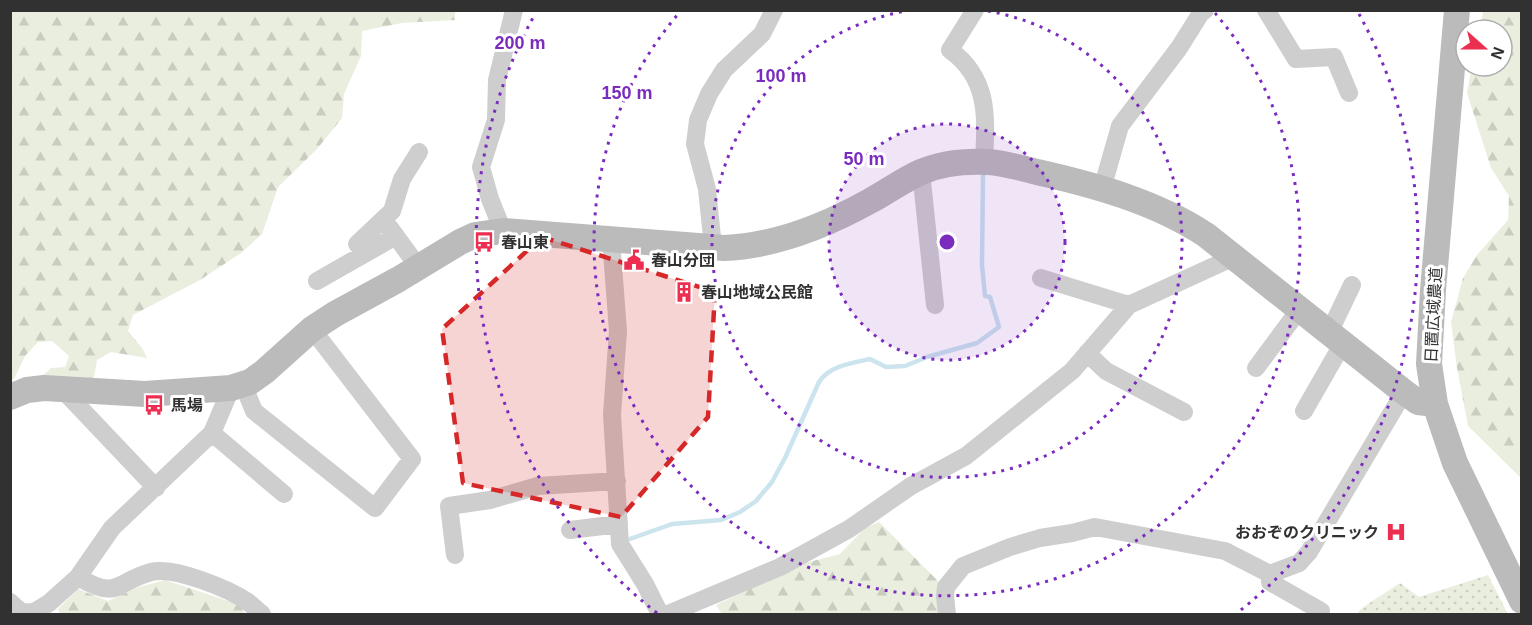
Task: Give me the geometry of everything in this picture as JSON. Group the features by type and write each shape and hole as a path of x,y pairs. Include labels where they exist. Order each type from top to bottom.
{"street":[{"path":"502,231 481,167 496,120 497,80 514,10"},
{"path":"712,247 707,189 695,144 698,120 709,94 724,70 762,34 774,10"},
{"path":"975,10 950,50 960,57 974,73 982,96 986,119 984,162"},
{"path":"1102,189 1120,126 1205,10"},
{"path":"1266,10 1296,59 1334,57 1349,93"},
{"name":"日置広域農道","path":"1457,10 1429,364 1435,404 1455,463 1521,601"},
{"path":"357,244 392,210 402,179 419,152"},
{"path":"10,397 27,390 44,388 145,394 237,386 264,372 312,329 335,314 419,268 460,242 475,236 502,231 712,247 746,247 796,235 852,210 921,172 952,163 984,162 1049,175 1102,189 1190,224 1404,392 1418,402 1435,404"},
{"path":"921,172 935,305"},
{"path":"384,219 419,268"},
{"path":"316,281 396,236"},
{"path":"611,239 618,331 612,415 620,544 645,584 660,615"},
{"path":"668,615 780,567 849,530 911,486 966,456 1072,371 1129,305 1234,258"},
{"path":"1041,278 1129,305"},
{"path":"1304,411 1336,338 1352,285"},
{"path":"1256,368 1299,310"},
{"path":"237,386 254,411 375,508 412,459 312,329"},
{"path":"1087,353 1106,370 1184,412"},
{"path":"10,602 20,611 28,613 36,611 49,603 78,577 112,528 212,433 237,386"},
{"path":"63,390 156,488"},
{"path":"948,615 946,587 963,566 1010,546 1095,527 1225,550 1270,574 1299,563 1309,552 1404,392"},
{"path":"212,433 284,494"},
{"path":"455,555 449,506 490,500 538,486 616,481"},
{"path":"570,530 619,524"},
{"path":"78,577 91,585 111,589 151,572 165,571 189,576 224,590 248,602 262,615"},
{"path":"1270,574 1270,582 1321,611"}],"highlighted area":[{"path":"542,237 715,292 708,417 621,517 463,483 442,329"}],"green space":[{"path":"11,11 455,11 455,20 402,23 362,31 361,56 344,94 342,118 317,149 278,187 262,234 241,253 200,280 133,315 128,331 147,358 111,352 97,360 93,382 41,377 51,368 65,367 69,356 52,341 38,342 25,356 11,381"},
{"path":"1521,11 1521,478 1468,426 1451,322 1463,278 1477,255 1508,220 1509,196 1491,168 1467,93 1470,78 1514,78 1514,18 1482,18 1483,12"},
{"path":"879,522 942,585 938,614 722,614 716,605 805,563 840,554 865,528"},
{"path":"1488,575 1508,614 1357,614 1362,608 1400,583 1419,597"},
{"path":"165,580 240,605 245,614 60,614 58,609 78,589 108,601 136,588"}],"waterway":[{"path":"627,540 672,524 721,520 740,512 756,501 772,482 819,382 829,372 870,359 886,367 905,366 927,357 977,343 999,327 990,297 985,296 982,265 983,174"}],"place":[{"name":"春山東","path":"484,242"},
{"name":"春山分団","path":"634,260"},
{"name":"春山地域公民館","path":"684,292"},
{"name":"馬場","path":"154,405"},
{"name":"おおぞのクリニック","path":"1396,532"}]}
